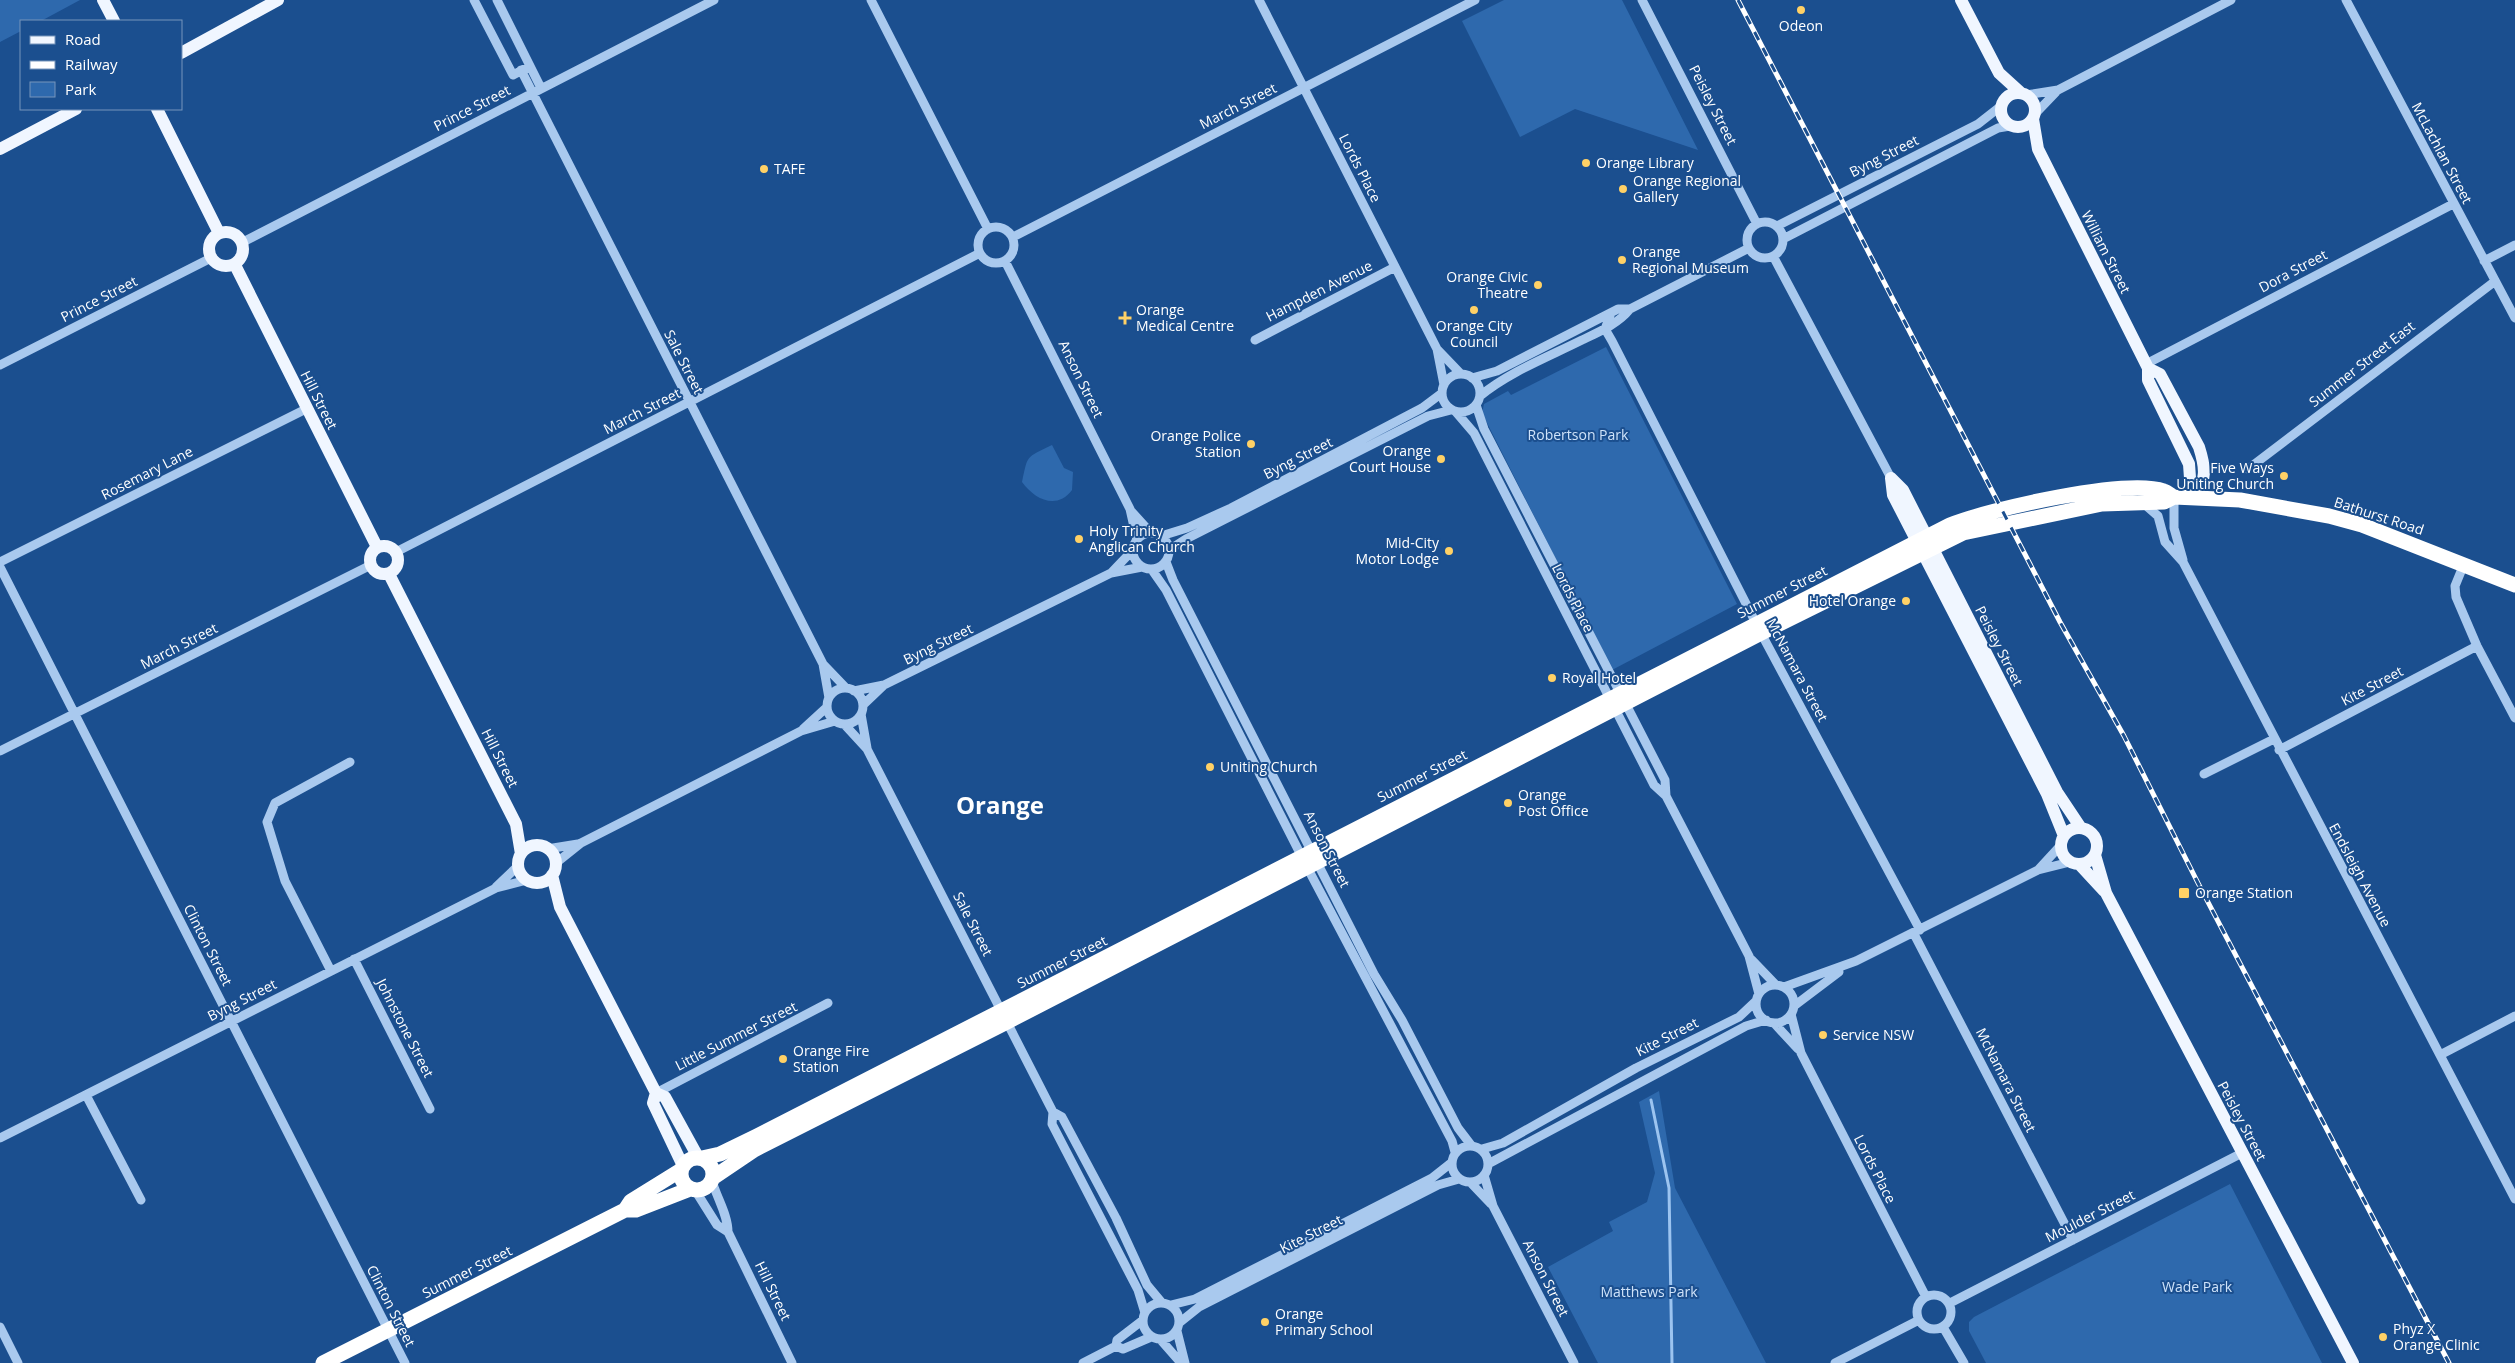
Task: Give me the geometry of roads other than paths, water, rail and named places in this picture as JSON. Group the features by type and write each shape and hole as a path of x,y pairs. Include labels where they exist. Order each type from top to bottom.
{"highway":[{"name":"Summer Street","path":"713,1179 754,1150 1004,1017 1925,544 1950,525 1983,514 2106,490 2164,491 2174,497 2196,498"},
{"name":"Summer Street","path":"1925,544 1976,530 2102,504 2164,502 2174,497"},
{"name":"Bathurst Road","path":"2196,498 2258,503 2346,520 2515,585"},
{"name":"Summer Street","path":"700,1158 720,1154 738,1146 1004,1017"},
{"path":"700,1158 710,1163 713,1179 706,1188 692,1190 682,1180 682,1168 690,1159 700,1158"},
{"name":"Summer Street","path":"626,1210 631,1201 682,1168"},
{"name":"Summer Street","path":"324,1363 626,1210 636,1210 692,1190"}],"main road":[{"path":"103,0 113,20"},
{"path":"182,52 278,0"},
{"path":"1961,0 1999,73 2034,103 2034,117 2024,126 2012,127 2001,116 2002,104 1999,73"},
{"path":"2002,104 2010,95 2023,94"},
{"path":"0,148 74,110"},
{"path":"158,110 219,233"},
{"name":"William Street","path":"2034,117 2038,149 2147,366 2148,380 2189,464 2190,478 2196,498"},
{"name":"William Street","path":"2012,127 2038,149"},
{"path":"219,233 233,233 243,242 243,255 235,265 221,266 211,258 210,244 219,233"},
{"name":"Hill Street","path":"235,265 377,548"},
{"name":"Peisley Street","path":"1891,478 1893,495 1925,544 2057,792 2081,828"},
{"name":"Peisley Street","path":"1925,544 2047,794 2062,841"},
{"path":"388,546 396,552 398,562 389,574 378,573 371,566 371,555 377,548 388,546"},
{"name":"Hill Street","path":"389,574 516,824 520,860"},
{"name":"Hill Street","path":"516,824 542,847"},
{"path":"2081,828 2092,833 2096,838 2097,850 2095,856 2091,860 2074,863 2063,855 2062,841 2071,830 2081,828"},
{"path":"560,907 532,882 520,860 530,847 542,847 551,852 560,907 656,1092 664,1097 700,1158"},
{"name":"Peisley Street","path":"2095,856 2106,893 2353,1363"},
{"name":"Peisley Street","path":"2074,863 2106,893"},
{"path":"532,882 543,882 554,869"},
{"path":"656,1092 653,1103 682,1168"}],"street":[{"path":"474,0 513,75 530,66"},
{"name":"Sale Street","path":"497,0 530,66 537,90 689,402 823,664 828,702"},
{"name":"Prince Street","path":"243,242 714,0"},
{"path":"871,0 988,229"},
{"name":"Lords Place","path":"1259,0 1437,350 1443,389"},
{"path":"1453,0 1458,9"},
{"name":"March Street","path":"1013,237 1475,0"},
{"name":"Peisley Street","path":"1642,0 1757,224"},
{"path":"2023,94 2058,90 2232,0"},
{"name":"McLachlan Street","path":"2346,0 2494,282 2515,318"},
{"name":"Sale Street","path":"521,70 537,90"},
{"path":"2034,117 2058,90"},
{"name":"Byng Street","path":"1777,226 1978,124 2002,104"},
{"name":"Byng Street","path":"1783,239 1998,128 2012,127"},
{"name":"Dora Street","path":"2147,366 2453,204"},
{"path":"1768,222 1777,226 1783,239 1781,249 1773,256 1757,256 1749,248 1748,237 1757,224 1768,222"},
{"path":"1000,227 1013,237 1015,248 1005,261 988,262 980,253 978,242 988,229 1000,227"},
{"path":"2484,261 2515,246"},
{"path":"1478,401 1479,387 1472,378 1461,374 1451,377 1443,389 1446,405 1453,411 1467,411 1502,380 1605,329 1622,319 1630,309 1749,248"},
{"name":"March Street","path":"396,552 980,253"},
{"name":"Peisley Street","path":"1773,256 1891,478"},
{"name":"Prince Street","path":"0,364 211,258"},
{"name":"Anson Street","path":"1005,261 1130,509 1151,533"},
{"name":"Hampden Avenue","path":"1255,340 1395,267"},
{"name":"Summer Street East","path":"2248,469 2494,282"},
{"path":"1472,378 1497,371 1618,309 1630,309"},
{"path":"1605,329 1611,313"},
{"name":"McNamara Street","path":"1605,329 1917,932 2073,1240"},
{"name":"Lords Place","path":"1437,350 1461,374"},
{"name":"Byng Street","path":"1162,536 1206,519 1275,485 1422,408 1443,389"},
{"name":"Lords Place","path":"1478,401 1480,420 1617,701 1654,785 1666,796 1749,956 1758,997"},
{"name":"Rosemary Lane","path":"0,562 306,409"},
{"name":"Lords Place","path":"1453,411 1474,433 1617,701"},
{"name":"Byng Street","path":"1170,550 1186,539 1428,416 1453,411"},
{"name":"Endsleigh Avenue","path":"2174,497 2174,528 2183,562 2515,1199"},
{"name":"Endsleigh Avenue","path":"2142,502 2158,516 2165,542 2183,562"},
{"name":"Anson Street","path":"1130,509 1136,540"},
{"path":"1151,533 1162,536 1170,550 1166,562 1152,570 1142,567 1135,560 1132,550 1136,540 1151,533"},
{"name":"Byng Street","path":"1111,573 1132,550"},
{"name":"Anson Street","path":"1166,562 1173,580 1310,859 1452,1141 1455,1152"},
{"path":"2464,564 2455,586 2456,597 2477,646 2515,718"},
{"name":"Clinton Street","path":"0,566 405,1363"},
{"name":"March Street","path":"0,752 371,566"},
{"name":"Byng Street","path":"850,689 884,685 1111,573 1142,567"},
{"name":"Anson Street","path":"1152,570 1166,590 1310,859 1402,1020 1458,1128 1471,1145"},
{"name":"Kite Street","path":"2280,750 2477,646"},
{"name":"Sale Street","path":"823,664 850,689"},
{"name":"Byng Street","path":"862,709 884,685"},
{"path":"554,869 581,843 801,731 840,722 854,721 862,709 850,689 836,690 828,702 801,731"},
{"path":"828,702 840,722"},
{"name":"Sale Street","path":"862,709 867,749"},
{"name":"Sale Street","path":"840,722 867,749 1053,1112 1062,1118 1116,1218 1147,1285 1166,1304"},
{"path":"2204,774 2274,739"},
{"path":"331,971 285,881 267,822 275,803 350,762"},
{"path":"2038,870 2062,841"},
{"path":"542,847 581,843"},
{"name":"Byng Street","path":"496,888 520,860"},
{"path":"1856,961 1814,989 1781,1022 1770,1022 1758,1012 1758,997 1766,987 1780,986 1856,961 2038,870 2074,863"},
{"name":"Byng Street","path":"0,1138 496,888 532,882"},
{"name":"Lords Place","path":"1749,956 1780,986"},
{"name":"Johnstone Street","path":"354,959 430,1109"},
{"path":"1780,986 1792,995 1792,1010"},
{"name":"Kite Street","path":"1482,1150 1503,1143 1636,1068 1739,1017 1758,997"},
{"name":"Little Summer Street","path":"656,1092 828,1003"},
{"name":"Lords Place","path":"1792,1010 1801,1053 1926,1297"},
{"path":"2440,1055 2515,1016"},
{"name":"Lords Place","path":"1770,1022 1801,1053"},
{"name":"Kite Street","path":"1488,1164 1746,1026 1770,1022"},
{"path":"86,1095 141,1200"},
{"name":"Sale Street","path":"1053,1112 1052,1124 1138,1290 1144,1316"},
{"path":"1471,1145 1482,1150 1488,1164 1484,1175 1470,1182 1459,1179 1452,1169 1451,1163 1455,1152 1471,1145"},
{"name":"Moulder Street","path":"1950,1303 2242,1153"},
{"name":"Kite Street","path":"1166,1304 1195,1299 1432,1178 1451,1163"},
{"name":"Anson Street","path":"1484,1175 1493,1206 1574,1363"},
{"name":"Hill Street","path":"713,1179 718,1201 728,1221 728,1232 792,1363"},
{"name":"Kite Street","path":"1178,1327 1199,1307 1438,1185 1459,1179"},
{"name":"Anson Street","path":"1470,1182 1493,1206"},
{"name":"Hill Street","path":"692,1190 717,1225 728,1232"},
{"path":"1939,1295 1950,1303 1951,1316 1943,1327 1929,1329 1918,1320 1917,1307 1926,1297 1939,1295"},
{"path":"1116,1346 1117,1340 1144,1316 1152,1305 1166,1304 1178,1313 1178,1327 1185,1363"},
{"path":"1144,1316 1145,1330 1156,1338 1181,1363"},
{"path":"1835,1363 1918,1320"},
{"path":"0,1327 18,1363"},
{"path":"1116,1346 1123,1349 1156,1338 1167,1338 1178,1327"},
{"path":"1943,1327 1964,1363"},
{"path":"1083,1363 1116,1346"}],"waterway":[{"path":"1651,1100 1669,1188 1672,1363"}],"railway":[{"path":"1738,0 2060,622 2124,736 2198,883 2449,1363"}],"place":[{"name":"Odeon","path":"1801,10"},
{"name":"Orange Library","path":"1586,163"},
{"name":"TAFE","path":"764,169"},
{"name":"Orange Regional Gallery","path":"1623,189"},
{"name":"Orange Regional Museum","path":"1622,260"},
{"name":"Orange Civic Theatre","path":"1538,285"},
{"name":"Orange City Council","path":"1474,310"},
{"name":"Orange Medical Centre","path":"1125,318"},
{"name":"Orange Police Station","path":"1251,444"},
{"name":"Orange Court House","path":"1441,459"},
{"name":"Five Ways Uniting Church","path":"2284,476"},
{"name":"Holy Trinity Anglican Church","path":"1079,539"},
{"name":"Mid-City Motor Lodge","path":"1449,551"},
{"name":"Hotel Orange","path":"1906,601"},
{"name":"Royal Hotel","path":"1552,678"},
{"name":"Uniting Church","path":"1210,767"},
{"name":"Orange Post Office","path":"1508,803"},
{"name":"Orange Station","path":"2184,893"},
{"name":"Service NSW","path":"1823,1035"},
{"name":"Orange Fire Station","path":"783,1059"},
{"name":"Orange Primary School","path":"1265,1322"},
{"name":"Phyz X Orange Clinic","path":"2383,1337"}],"district":[{"name":"Orange","path":"1000,806"}],"park label":[{"name":"Robertson Park","path":"1578,435"},
{"name":"Wade Park","path":"2197,1287"},
{"name":"Matthews Park","path":"1649,1292"}]}
